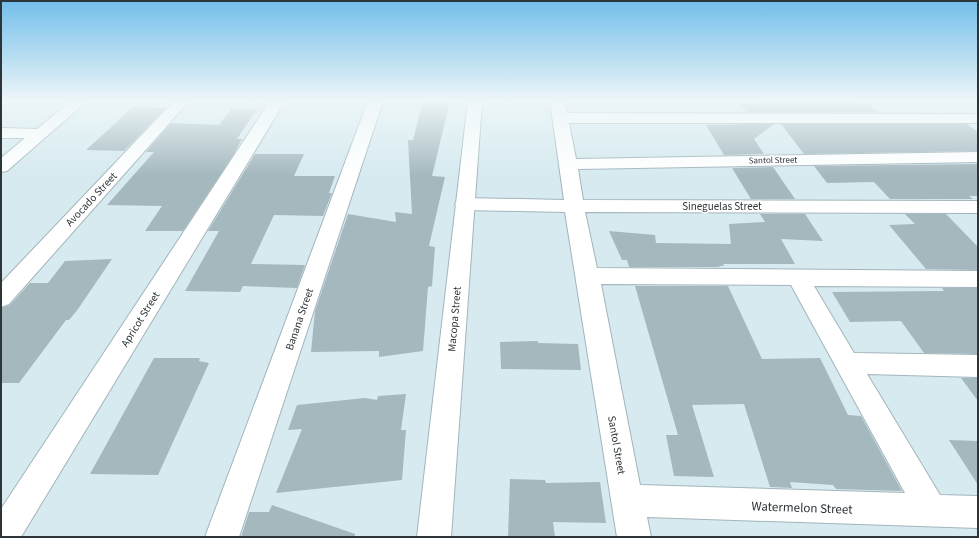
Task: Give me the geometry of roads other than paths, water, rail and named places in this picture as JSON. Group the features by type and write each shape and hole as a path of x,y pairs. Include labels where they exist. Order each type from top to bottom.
{"street":[{"path":"1,167 50,126"},
{"name":"Avocado Street","path":"1,298 159,126"},
{"name":"Apricot Street","path":"2,537 262,126"},
{"name":"Banana Street","path":"222,537 367,126"},
{"name":"Macopa Street","path":"434,537 473,126"},
{"name":"Santol Street","path":"562,126 574,206 588,276 634,537"},
{"path":"1,134 41,134"},
{"name":"Santol Street","path":"568,164 978,157"},
{"name":"Sineguelas Street","path":"465,204 574,206 978,207"},
{"path":"588,276 978,279"},
{"path":"798,278 932,511"},
{"path":"847,363 978,366"},
{"name":"Watermelon Street","path":"627,500 978,512"}]}
